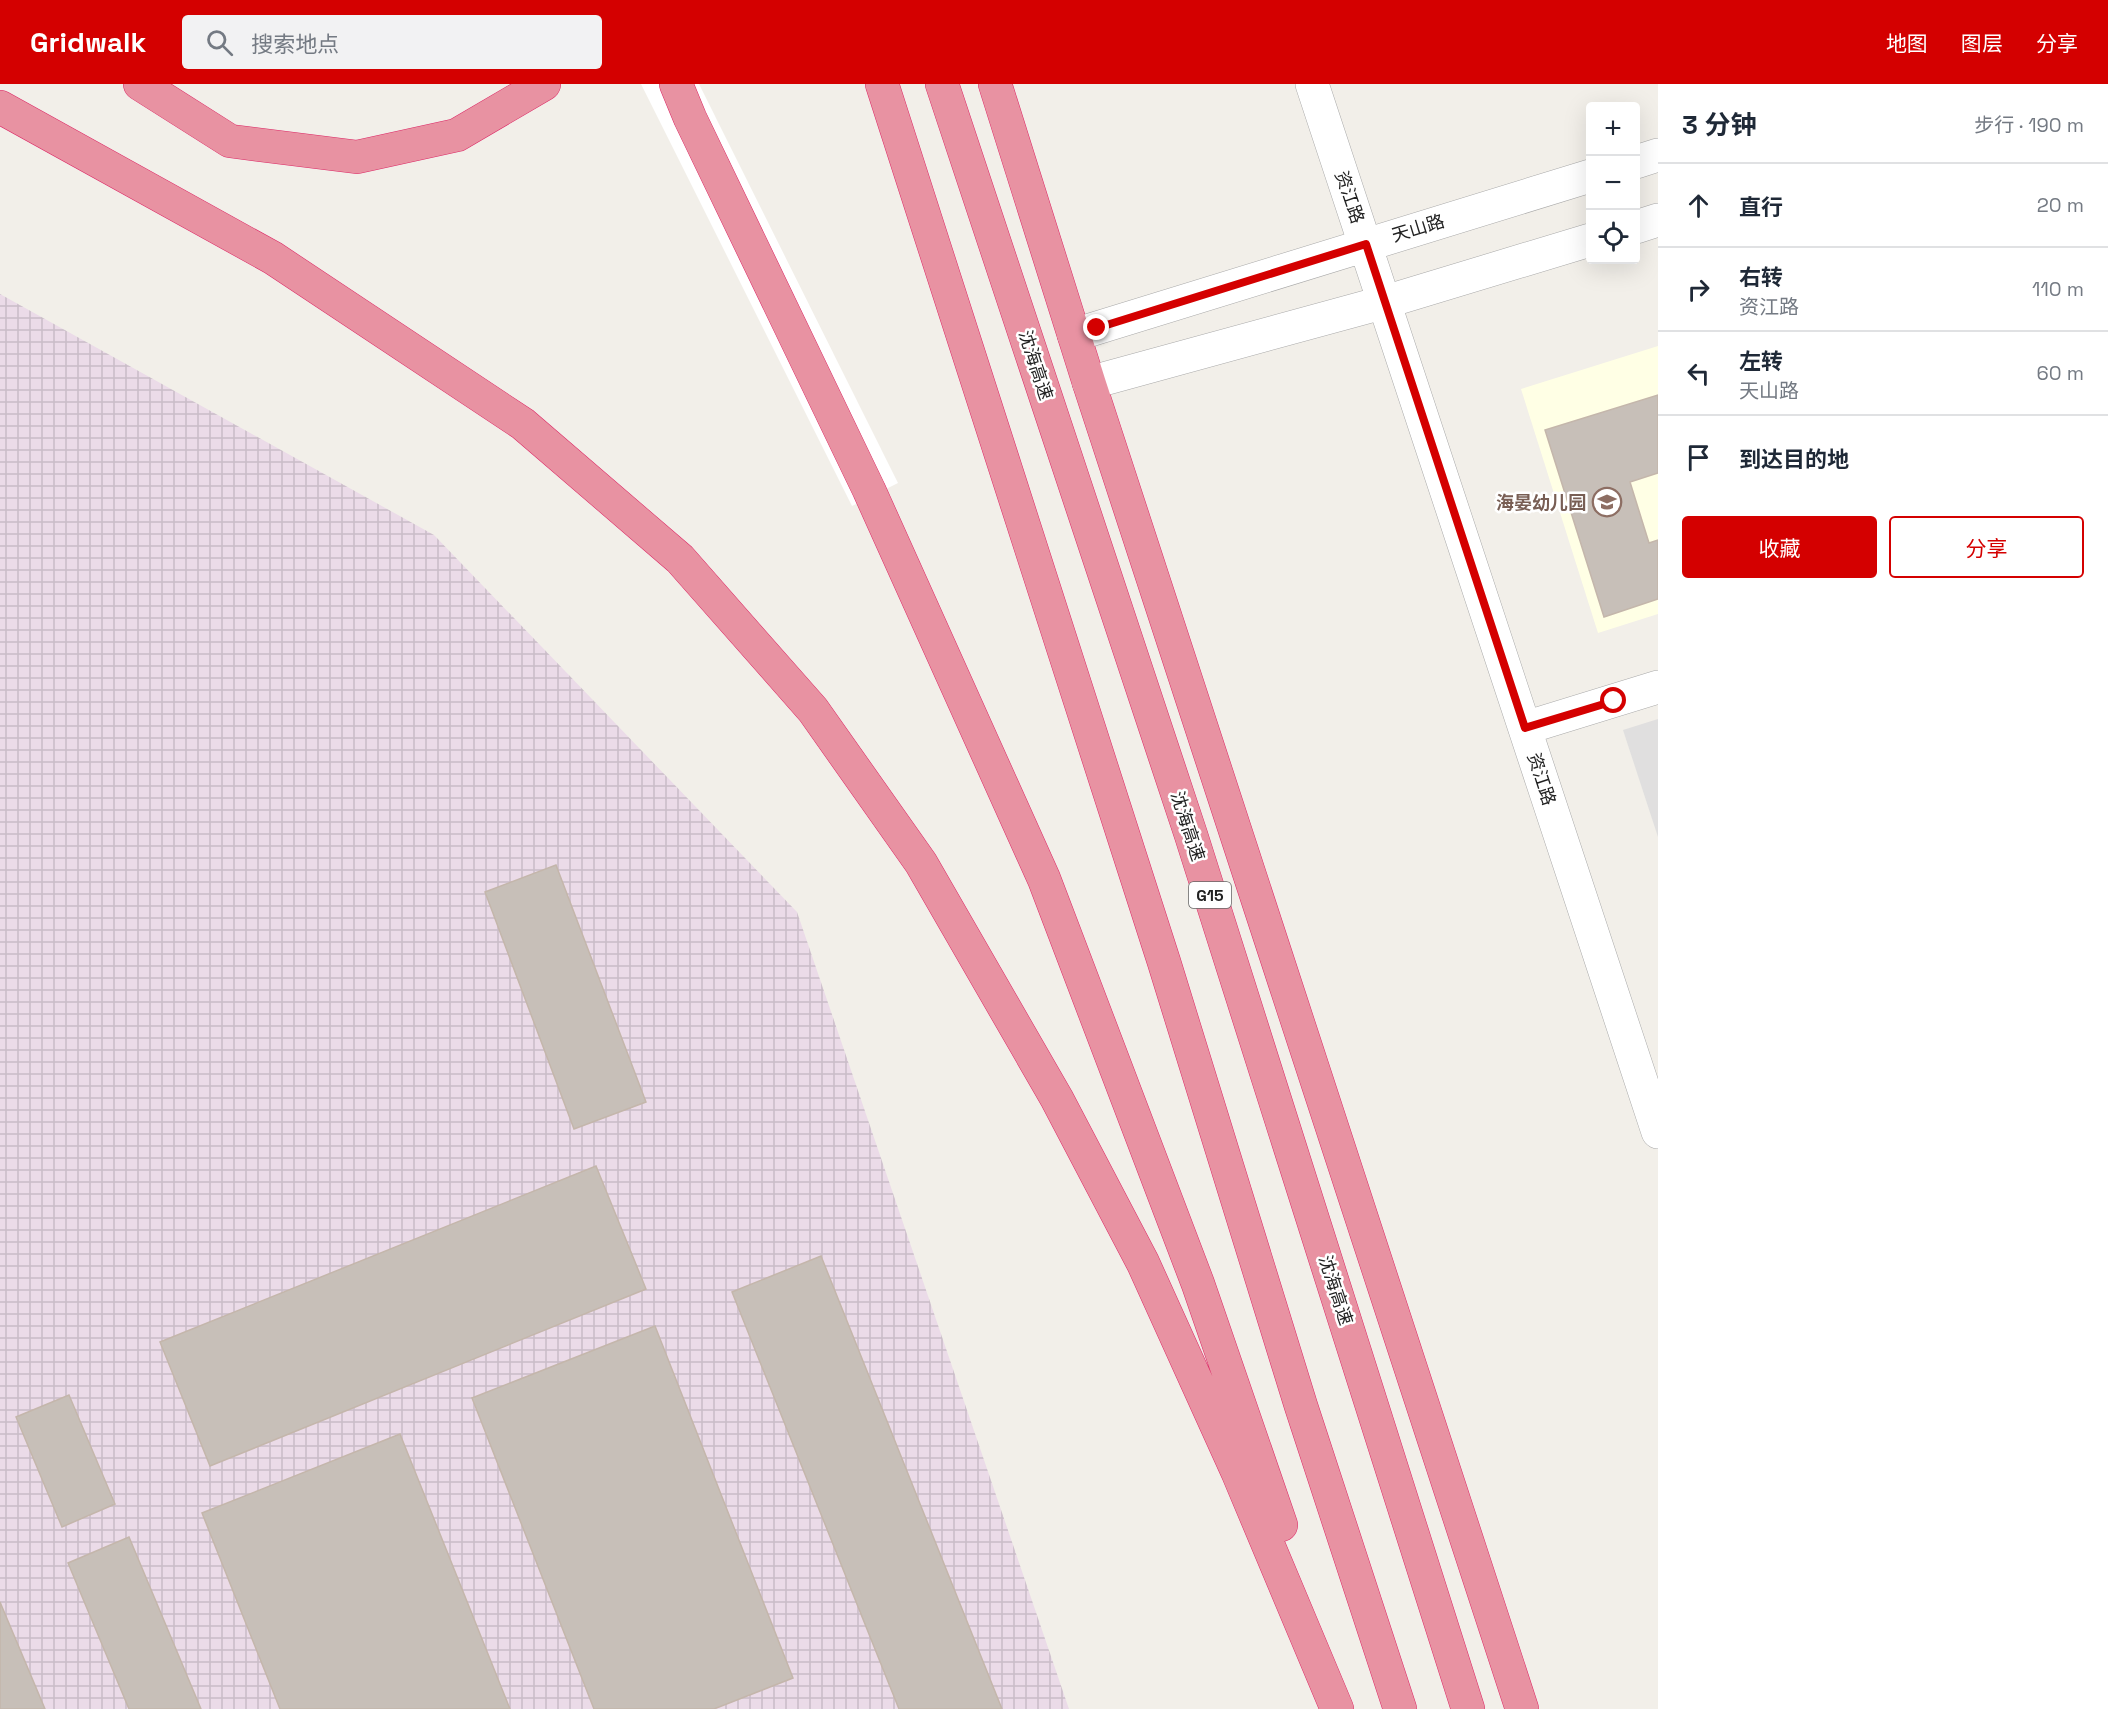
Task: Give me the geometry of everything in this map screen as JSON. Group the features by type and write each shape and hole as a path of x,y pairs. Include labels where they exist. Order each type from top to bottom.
{"highway":[{"path":"140,84 230,141 357,157 457,135 544,84"},
{"path":"676,84 690,118 869,490 1044,879 1198,1284 1343,1709"},
{"path":"882,84 1164,962 1301,1406 1400,1709"},
{"name":"沈海高速","path":"942,84 1191,835 1468,1709"},
{"path":"995,84 1089,383 1522,1709"},
{"path":"0,108 273,258 524,423 680,559 813,710 921,863 1057,1098 1143,1263 1238,1473 1337,1709"}],"street":[{"name":"资江路","path":"1312,84 1658,1132"},
{"path":"1640,160 1658,155"},
{"name":"天山路","path":"1074,335 1586,177"},
{"path":"1640,225 1658,220"},
{"path":"1089,383 1385,302 1586,241"},
{"path":"1525,728 1658,687"}],"shaded area":[{"path":"0,294 434,535 797,912 1069,1709 0,1709"},
{"name":"海晏幼儿园","path":"1658,346 1658,614 1598,633 1521,389"},
{"path":"1658,719 1658,837 1623,730"}],"pier":[{"path":"641,84 699,84 898,483 852,506"}],"building":[{"name":"海晏幼儿园","path":"1658,395 1658,473 1630,482 1649,543 1658,540 1658,599 1604,617 1545,430"},
{"path":"556,865 646,1102 574,1129 485,892"},
{"path":"596,1166 646,1289 210,1466 160,1342"},
{"path":"821,1256 1002,1709 899,1709 732,1292"},
{"path":"655,1326 793,1678 714,1709 594,1709 472,1398"},
{"path":"69,1395 115,1504 62,1527 16,1417"},
{"path":"400,1434 510,1709 280,1709 202,1513"},
{"path":"129,1537 201,1709 129,1709 68,1563"},
{"path":"0,1602 45,1709 0,1709"}],"place":[{"name":"海晏幼儿园","path":"1607,502"}],"route":[{"path":"1097,328 1366,244 1525,728 1614,701"}]}
